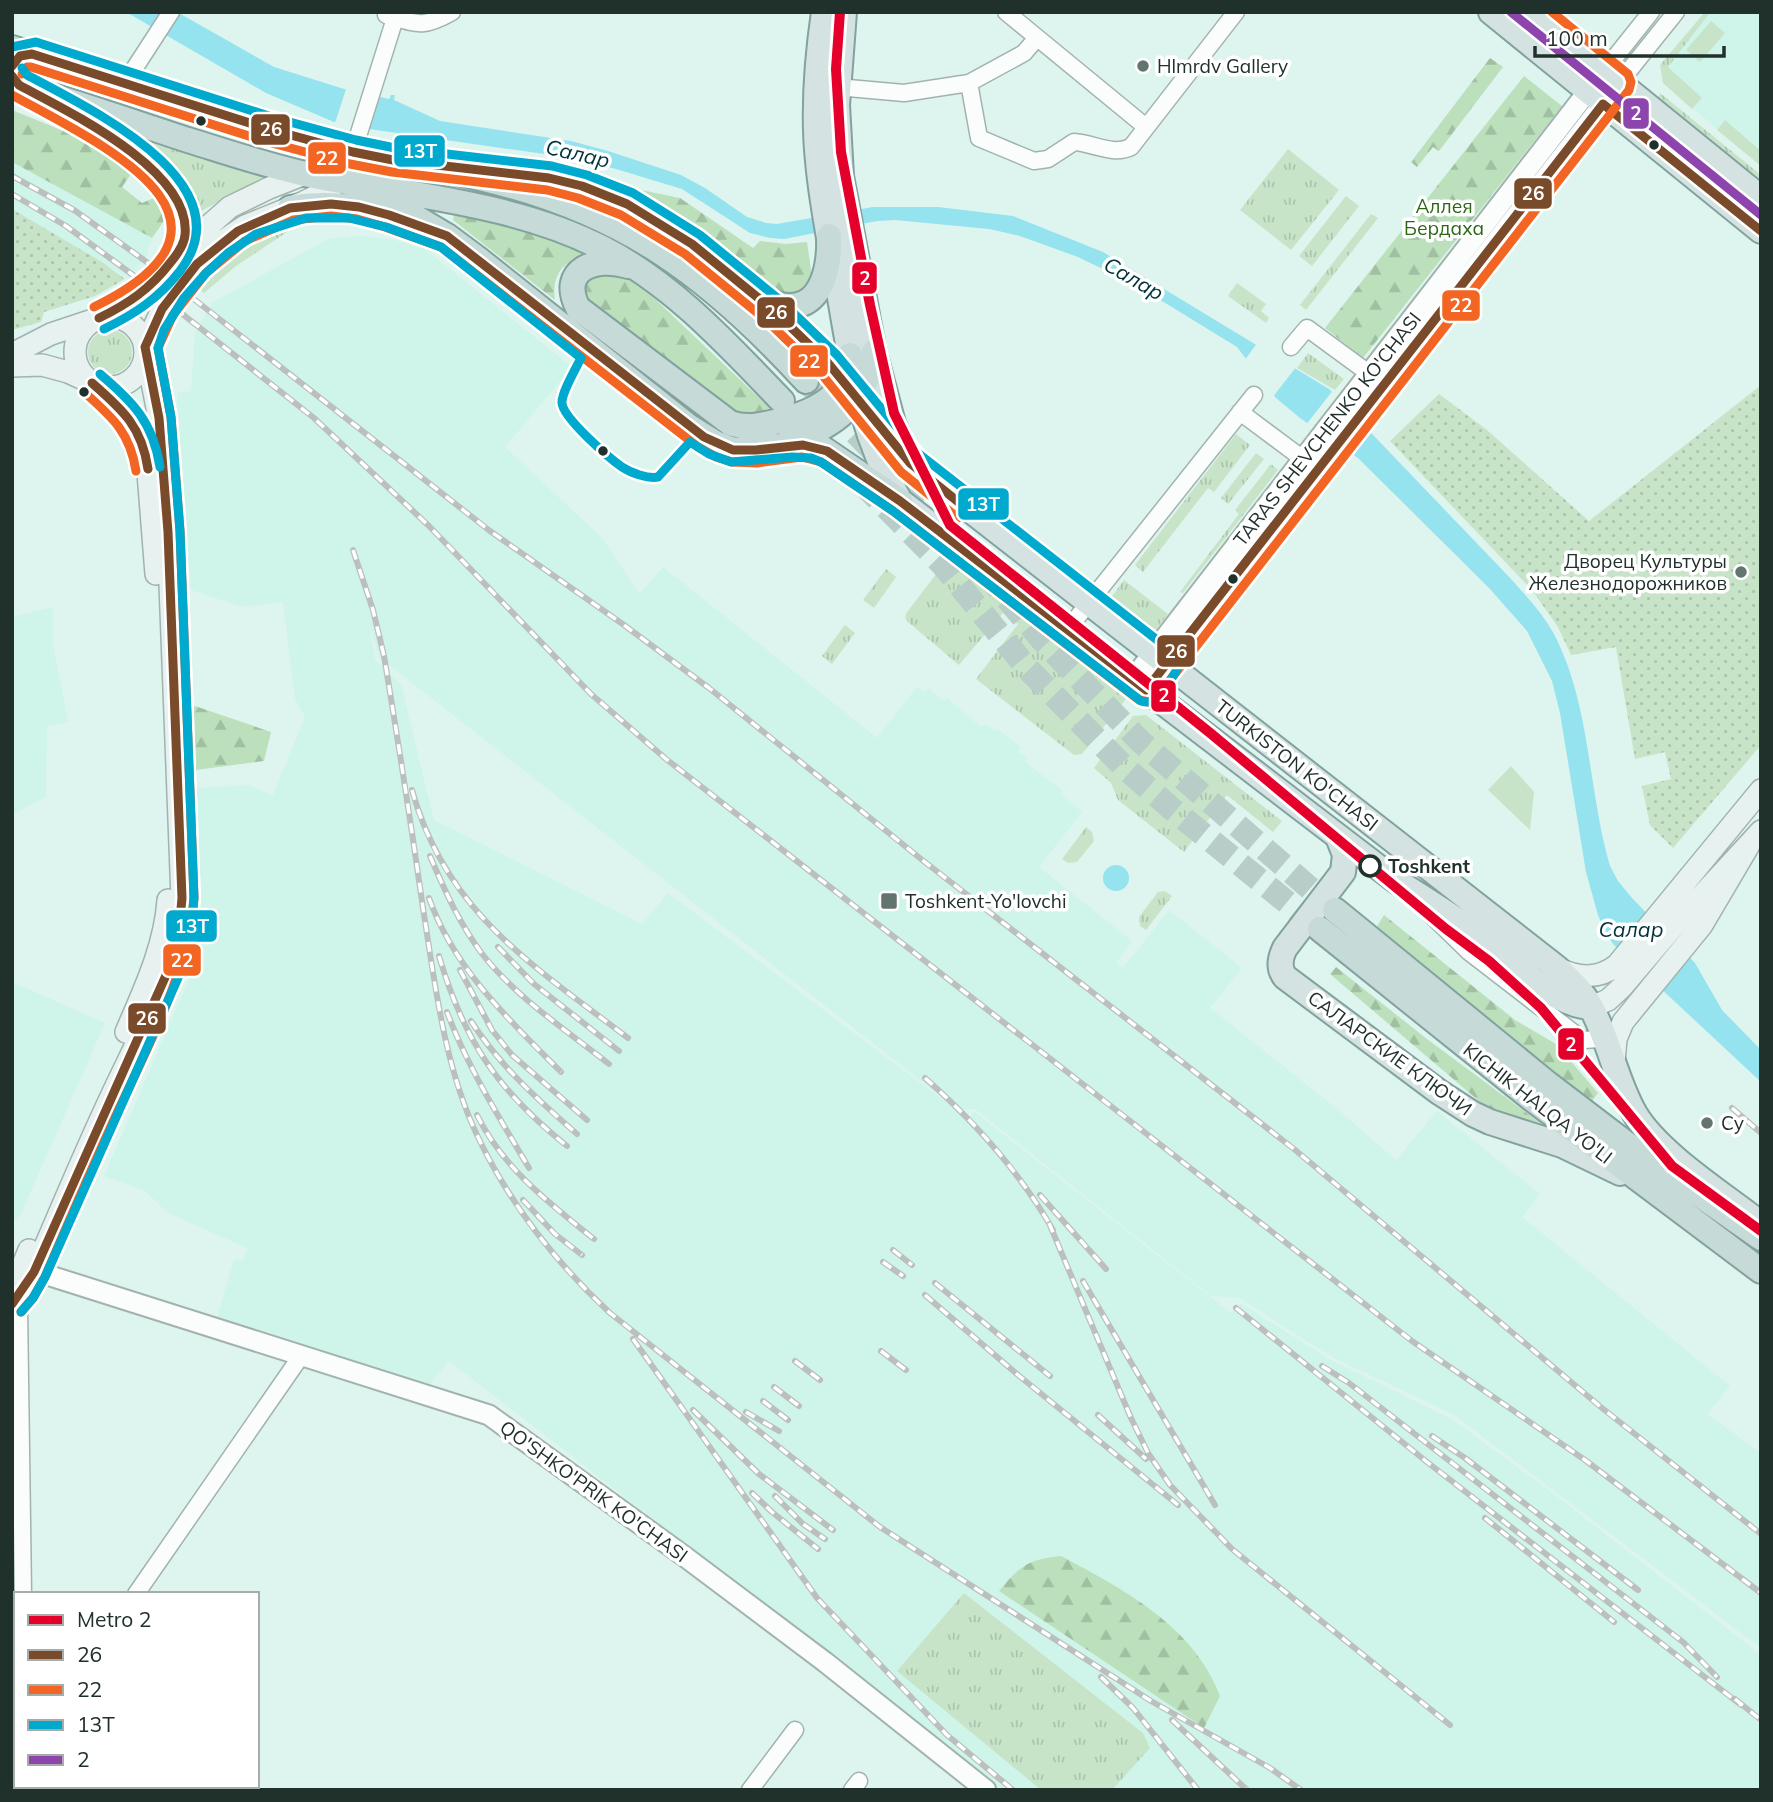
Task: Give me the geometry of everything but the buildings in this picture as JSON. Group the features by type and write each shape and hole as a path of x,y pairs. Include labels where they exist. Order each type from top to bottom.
{"highway":[{"path":"17,69 124,83 348,151 480,177 587,212 657,250 723,298 766,338 806,381"},
{"path":"17,69 261,163 305,174 475,206 577,236 638,270 699,319 782,401"},
{"path":"17,69 160,176 183,208 186,231 180,251"},
{"path":"393,160 549,178 598,191 667,226 740,282 795,330 851,391 910,463"},
{"path":"475,206 467,198 466,190 470,182 480,177"},
{"path":"350,182 447,236 688,426 715,443 733,450 801,445 822,448 900,501"},
{"path":"290,208 323,204 350,206 389,215 447,236"},
{"path":"740,282 780,305 793,306 806,302 817,293 823,282 840,234"},
{"path":"638,270 609,262 582,269 576,275 573,285 573,295 578,308 730,423 745,427 754,426 805,413 851,391 868,377 862,354"},
{"path":"774,446 819,429 844,412 851,391"},
{"name":"KICHIK HALQA YO'LI","path":"1761,1238 1624,1142 1328,920 1511,1082 1761,1271"}],"main road":[{"path":"824,12 816,133 836,207 862,354 910,463"},
{"path":"836,207 837,87 844,12"},
{"path":"1491,12 1761,231"},
{"path":"1532,12 1761,198"},
{"name":"TARAS SHEVCHENKO KO'CHASI","path":"1596,97 1612,77"},
{"path":"12,366 57,367 92,383 114,387 134,378 144,359 145,347 153,325 197,264 238,230 350,182 348,151 305,174 243,200 210,223 180,251 140,296 89,323 80,332 75,343 74,355 83,376 92,383 122,409 142,439 147,460 156,570 168,898 162,940 139,1018 102,1115 18,1286"},
{"path":"12,354 51,334 99,318 124,319 134,326 145,347 159,418 168,532 182,898 179,931 172,958 139,1018"},
{"path":"12,340 51,334"},
{"path":"851,391 885,475 900,501"},
{"path":"885,475 885,463 890,459 900,458 910,463"},
{"name":"TURKISTON KO'CHASI","path":"910,463 1557,968 1576,986 1591,1007"},
{"name":"TURKISTON KO'CHASI","path":"900,501 1395,880 1478,934 1555,994 1572,1004 1591,1007"},
{"path":"1614,1030 1591,1007 1608,1000 1626,969 1672,914 1761,790"},
{"name":"САЛАРСКИЕ КЛЮЧИ","path":"1338,837 1345,855 1343,872 1285,948 1280,963 1285,977 1439,1092 1473,1114 1490,1122 1562,1144 1647,1187"},
{"path":"1672,914 1754,839"},
{"path":"1754,839 1695,934 1614,1030 1615,1070 1635,1113 1657,1141 1761,1224"},
{"path":"1557,968 1573,975 1589,977 1626,969"}],"street":[{"path":"124,83 171,12"},
{"path":"348,151 391,14 419,25 436,21 452,12"},
{"path":"1006,12 1146,128"},
{"path":"969,82 979,138 1034,162 1048,159 1074,142 1115,151 1125,150 1132,147 1236,12"},
{"name":"TARAS SHEVCHENKO KO'CHASI","path":"1612,77 1651,12"},
{"name":"TARAS SHEVCHENKO KO'CHASI","path":"1612,77 1676,12"},
{"path":"837,87 904,93 969,82 1024,53 1036,39"},
{"name":"TARAS SHEVCHENKO KO'CHASI","path":"1139,685 1315,454 1372,386 1596,97"},
{"path":"1291,347 1307,328 1372,386"},
{"path":"1068,629 1254,395"},
{"path":"1240,412 1315,454"},
{"name":"TURKISTON KO'CHASI","path":"1395,880 1469,952 1583,1040 1590,1041 1614,1030"},
{"path":"18,1286 23,1592"},
{"name":"QO'SHKO'PRIK KO'CHASI","path":"18,1286 301,1356 489,1415 794,1638 986,1790"},
{"path":"137,1592 301,1356"},
{"path":"750,1790 795,1730"}],"shaded area":[{"path":"1705,12 1761,12 1761,166 1663,83 1660,65"},
{"path":"12,162 152,238 147,252 149,253 129,279 12,209"},
{"path":"363,236 395,240 425,249 572,367 505,447 602,538 640,594 663,567 877,738 917,687 924,693 928,688 944,701 947,698 981,727 985,724 995,732 998,729 1021,747 1018,751 1028,758 1025,762 1063,791 1061,795 1082,812 1039,867 1132,941 1116,963 1123,968 1169,910 1242,968 1210,1008 1336,1108 1396,1160 1437,1111 1540,1194 1522,1217 1730,1386 1707,1414 1761,1453 1761,1648 1454,1415 1332,1357 1239,1298 1211,1296 975,1109 957,1109 379,657 369,623 375,659 401,685 434,820 642,924 668,893 967,1118 975,1112 1231,1313 1240,1303 1331,1360 1452,1419 1554,1494 1761,1655 1761,1790 1003,1790 449,1361 430,1384 216,1321 234,1259 243,1261 247,1248 168,1213 145,1191 104,1176 193,970 202,930 195,788 248,785 273,795 305,717 295,699 283,602 242,607 191,590 177,393 191,391 195,333 212,303 330,238"},
{"path":"53,607 53,644 68,722 47,726 46,797 12,815 12,617"},
{"path":"12,982 105,1023 20,1216 12,1223"}],"green space":[{"path":"1705,12 1709,14 1668,67 1702,98 1692,109 1663,83 1660,65"},
{"path":"1711,21 1725,33 1700,62 1686,50"},
{"path":"1490,58 1503,67 1439,151 1433,147 1417,167 1411,162"},
{"name":"Аллея Бердаха","path":"1524,76 1562,106 1363,358 1325,328"},
{"path":"1660,93 1761,175 1761,181 1658,98"},
{"path":"12,110 105,148 136,167 122,187 142,203 156,197 165,200 171,211 152,238 12,162"},
{"path":"1725,120 1761,151 1761,166 1717,130"},
{"path":"115,132 264,177 194,215"},
{"path":"1288,149 1339,190 1291,250 1240,210"},
{"path":"612,184 680,198 753,248 760,241 786,244 807,242 812,277 795,296 769,293 713,244 669,213"},
{"path":"1346,196 1359,206 1312,266 1299,256"},
{"path":"12,209 102,262 125,279 95,296 44,312 41,322 12,330"},
{"path":"455,211 518,229 589,254 580,256 562,269 555,283 555,300 453,220"},
{"path":"1371,214 1378,218 1306,310 1300,305"},
{"path":"294,220 296,226 236,266 204,293 193,285 251,238"},
{"path":"601,268 634,279 772,410 763,417 733,416 588,300 583,288 593,272"},
{"path":"1237,283 1266,304 1261,311 1269,318 1266,323 1228,296"},
{"path":"110,330 119,331 126,336 131,343 131,361 126,368 119,373 110,374 101,373 94,368 89,361 88,352 89,343 94,336 101,331"},
{"path":"1308,353 1344,379 1335,390 1297,368"},
{"path":"1761,385 1761,745 1673,848 1650,825 1642,786 1671,779 1665,752 1635,759 1616,647 1571,655 1558,627 1532,590 1390,441 1439,394 1487,430 1589,521"},
{"path":"1236,434 1250,445 1214,492 1208,488 1143,572 1135,565"},
{"path":"1256,453 1264,459 1228,504 1221,498"},
{"path":"1271,464 1278,470 1183,593 1180,592 1239,514 1235,510"},
{"path":"947,560 1126,699 1082,754 1074,755 976,679 1018,624 1003,613 959,665 908,622 905,617 907,612"},
{"path":"886,569 896,577 874,608 863,600"},
{"path":"1124,580 1168,614 1153,633 1110,599"},
{"path":"845,625 855,633 832,664 822,656"},
{"path":"192,705 271,732 264,761 196,770"},
{"path":"1146,715 1282,821 1273,832 1227,795 1184,852 1118,800 1111,783 1094,768 1133,716"},
{"path":"1511,766 1534,792 1530,830 1488,790"},
{"path":"1086,827 1092,832 1094,841 1077,862 1068,863 1062,859"},
{"path":"1165,891 1172,896 1146,930 1140,926 1139,917 1158,892"},
{"path":"1384,915 1515,1020 1556,1044 1598,1093 1590,1104 1376,928"},
{"path":"1336,967 1547,1128 1494,1111 1479,1101 1330,974"},
{"path":"1061,1556 1132,1596 1175,1630 1193,1649 1220,1696 1204,1728 999,1591 1012,1576 1032,1562"},
{"path":"964,1593 1143,1733 1150,1748 1112,1790 1041,1790 897,1671"}],"water":[{"name":"Салар","path":"126,12 177,12 274,67 344,89 389,99 391,95 395,95 394,100 440,121 571,141 681,175 747,217 766,223 777,224 873,207 938,207 1013,216 1103,252 1329,389 1512,580 1551,628 1576,691 1610,866 1632,898 1695,963 1722,1010 1761,1050 1761,1082 1613,944 1604,930 1586,872 1560,713 1552,681 1527,631 1489,588 1358,458 1276,398 1237,347 1136,285 1078,257 1020,236 989,229 895,220 784,239 770,238 750,233 682,189 616,169 572,158 334,122 266,93"},
{"path":"1116,865 1125,869 1129,878 1125,887 1116,891 1107,887 1103,878 1107,869"}],"pier":[{"path":"347,86 380,92 369,129 334,126"},
{"path":"1258,342 1297,366 1272,398 1244,361"},
{"path":"1334,389 1371,428 1349,456 1305,426"}],"tunnel":[{"path":"806,381 944,525"},
{"path":"861,482 942,564 1027,668 1124,767 1320,929"},
{"path":"984,571 1042,640 1141,742 1335,910"}],"railway":[{"path":"12,176 74,210 144,260 490,531 709,688 921,859 1294,1149 1602,1408 1761,1534"},
{"path":"12,194 66,226 133,275 314,418 429,526 591,694 666,759 1412,1341 1585,1460 1761,1593"},
{"path":"353,550 373,610 384,656 432,966 456,1081 490,1160 535,1230 552,1252 610,1313 880,1527 1151,1701 1270,1768 1301,1790"},
{"path":"412,790 427,833 447,871 471,904 527,960 628,1038"},
{"path":"430,856 460,920 496,971 543,1013 609,1064"},
{"path":"429,898 440,924 468,971 503,1013 561,1072"},
{"path":"498,947 534,984 619,1051"},
{"path":"439,956 460,1014 486,1062 521,1105 567,1146"},
{"path":"460,970 492,1030 512,1055 587,1120"},
{"path":"447,1012 474,1073 529,1168"},
{"path":"471,1021 507,1067 577,1134"},
{"path":"925,1078 995,1148 1026,1188 1053,1230"},
{"path":"1732,1108 1761,1133"},
{"path":"477,1115 500,1152 528,1183 594,1239"},
{"path":"1040,1195 1106,1269"},
{"path":"523,1200 555,1234 582,1255"},
{"path":"1049,1223 1131,1418 1148,1453 1170,1485 1232,1549 1450,1725"},
{"path":"893,1250 912,1265"},
{"path":"883,1262 903,1276"},
{"path":"1083,1281 1215,1505"},
{"path":"935,1283 1050,1376"},
{"path":"925,1295 1018,1375 1178,1505"},
{"path":"1236,1308 1427,1462 1741,1705"},
{"path":"633,1339 817,1598 947,1735 1013,1790"},
{"path":"881,1351 906,1370"},
{"path":"795,1361 820,1380"},
{"path":"1322,1366 1349,1383 1683,1642 1717,1677"},
{"path":"774,1387 799,1406"},
{"path":"763,1401 788,1420"},
{"path":"693,1410 759,1474 833,1530"},
{"path":"746,1412 779,1431"},
{"path":"1098,1415 1146,1459"},
{"path":"1432,1436 1465,1458 1638,1590"},
{"path":"752,1493 818,1549"},
{"path":"775,1496 803,1524 825,1539"},
{"path":"1485,1518 1614,1622"},
{"path":"1101,1677 1133,1708 1198,1790"},
{"path":"1735,1699 1761,1720"},
{"path":"1172,1720 1247,1790"}],"metro line":[{"name":"2","path":"840,12 836,69 841,152 870,305 894,413 950,525 1209,732 1446,929 1489,961 1541,1008 1672,1166 1761,1231"}],"transit line":[{"name":"2","path":"1511,12 1761,215"},
{"name":"22","path":"21,1312 45,1277 155,1032 176,980 190,926 194,898 180,531 171,417 158,348 173,315 206,273 245,241 293,220 331,216 357,219 441,247 698,447 732,462 757,463 802,457 821,462 893,511 1139,700 1149,702 1156,698 1629,90 1631,82 1628,74 1552,12"},
{"name":"13Т","path":"12,47 36,42 275,118 356,140 395,148 552,166 587,175 633,193 700,235 781,301 837,355 919,454 1175,654 1179,664 1168,684 1155,699 1149,702 1141,701 893,511 811,458 731,462 709,454 690,442 658,477 645,476 626,469 588,437 564,410 564,394 581,358 441,247 386,227 349,218 306,218 256,234 228,253 184,298 164,330 158,348 171,417 180,531 194,898 191,933 178,978 45,1277 21,1312"},
{"name":"26","path":"12,66 20,56 32,54 272,130 353,152 393,160 549,178 582,186 627,204 692,244 773,310 828,363 910,463 967,509"},
{"name":"22","path":"22,74 27,67 31,67 268,142 350,164 392,172 547,190 578,198 621,215 685,254 765,319 819,371 901,472 958,518"},
{"name":"13Т","path":"22,68 27,75 86,107 152,152 178,179 193,207 195,238 180,271 146,304 104,329"},
{"name":"26","path":"12,76 19,85 123,145 169,188 182,211 185,235 175,257 155,281 138,295 99,318"},
{"name":"22","path":"12,95 88,137 124,161 153,188 169,215 168,245 145,275 94,307"},
{"name":"26","path":"12,1304 34,1272 167,973 179,931 182,898 168,532 159,418 145,347 162,309 197,264 238,231 290,208 331,204 359,207 389,215 447,236 704,437 733,450 803,445 827,451 900,501 1146,690 1603,104 1761,231"},
{"name":"13Т","path":"100,374 140,414 152,437 160,467"},
{"name":"26","path":"92,383 122,411 136,430 148,469"},
{"name":"22","path":"84,392 103,409 124,435 136,471"}],"place":[{"name":"Hlmrdv Gallery","path":"1143,66"},
{"name":"Дворец Культуры Железнодорожников","path":"1741,572"},
{"name":"Toshkent","path":"1370,866"},
{"name":"Toshkent-Yo'lovchi","path":"889,901"},
{"name":"Су","path":"1707,1123"}]}
